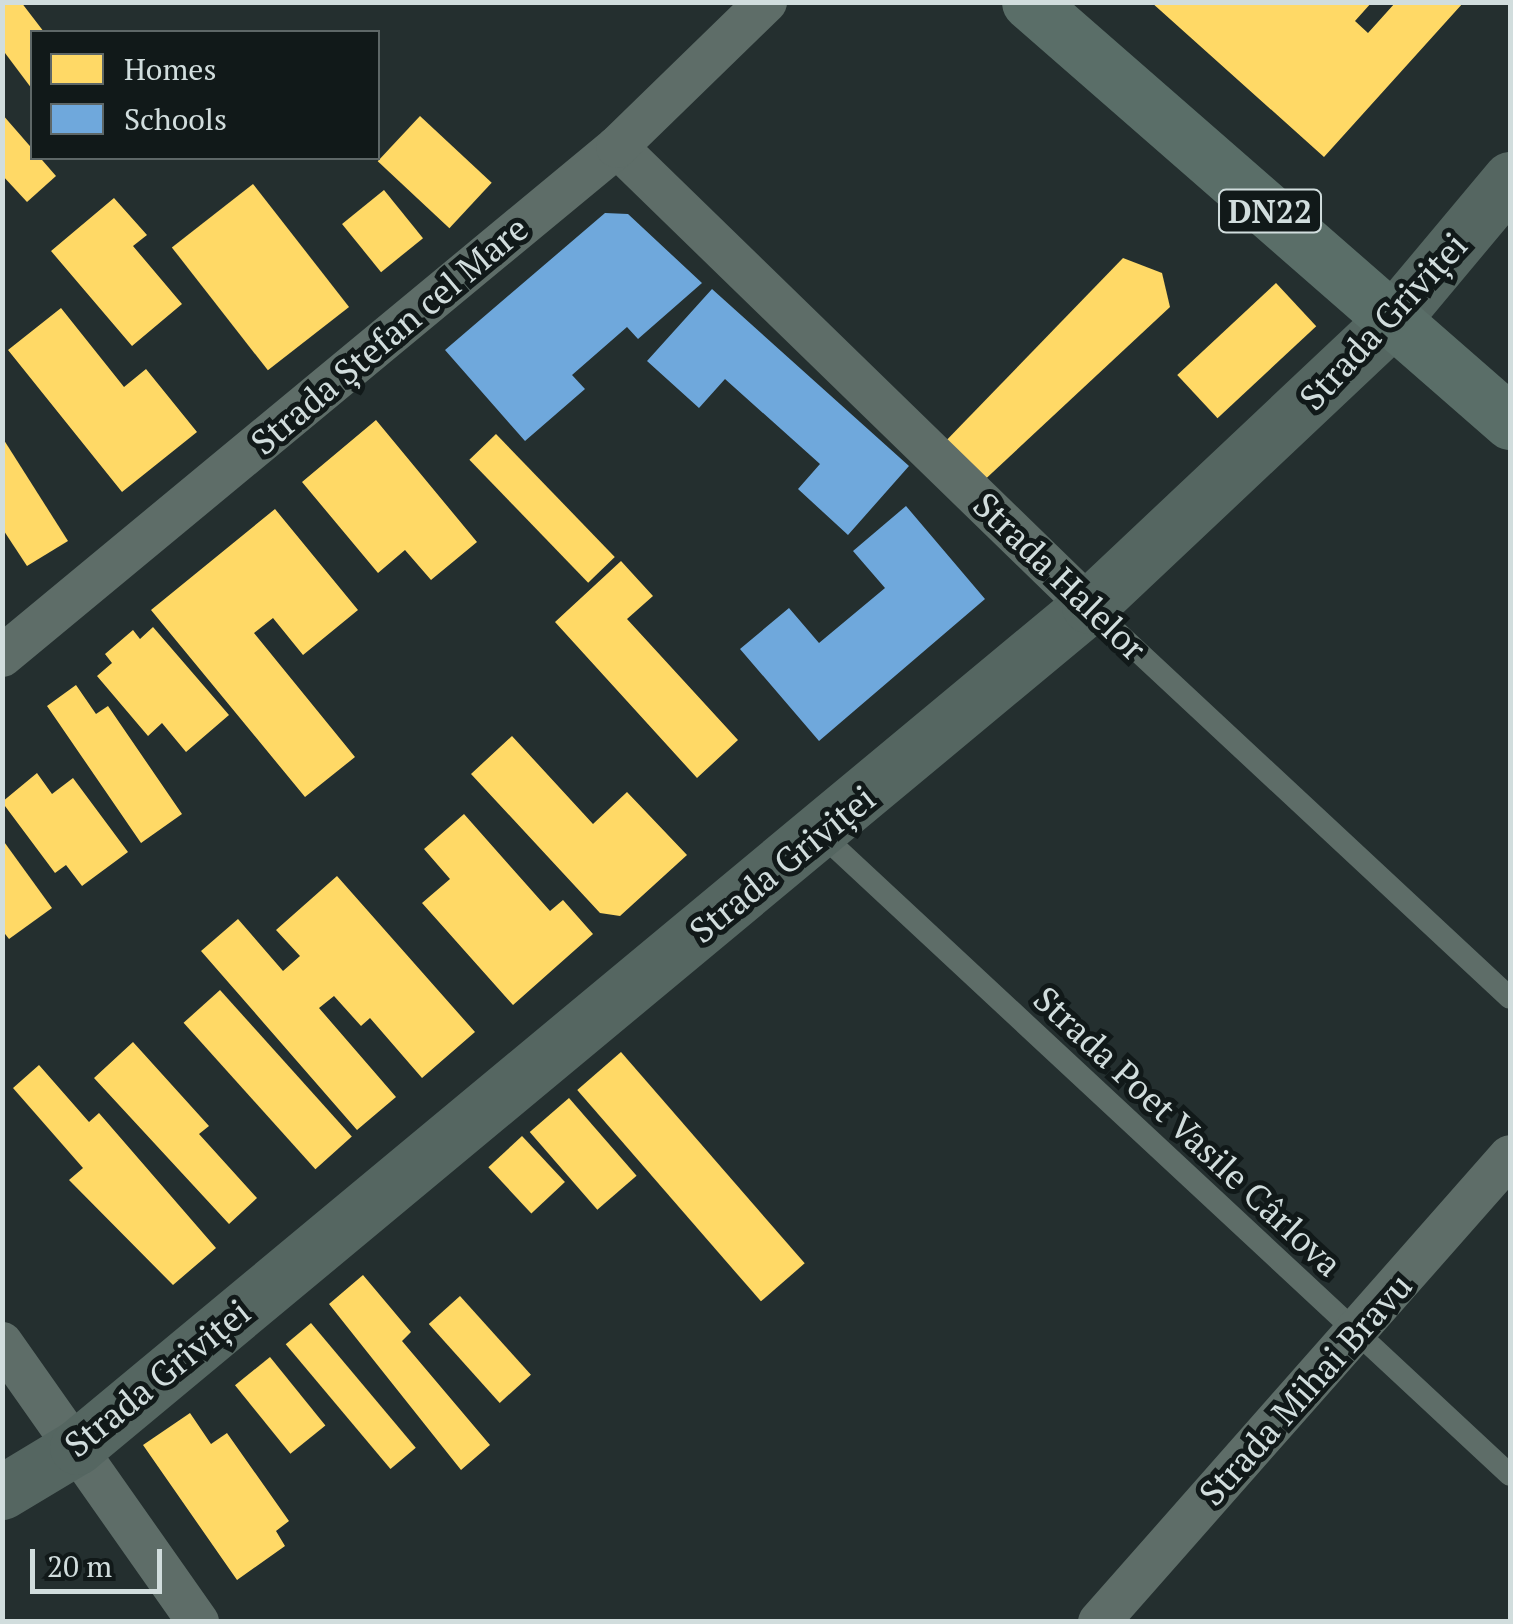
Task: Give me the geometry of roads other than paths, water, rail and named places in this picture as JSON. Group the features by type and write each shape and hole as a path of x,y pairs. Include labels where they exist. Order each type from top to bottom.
{"main road":[{"name":"DN22","path":"1029,2 1510,422"},
{"name":"Strada Griviței","path":"2,1492 77,1447 821,834 1089,606 1392,320 1510,178"}],"street":[{"name":"Strada Ștefan cel Mare","path":"2,656 617,146 766,2"},
{"name":"Strada Halelor","path":"617,146 1089,606"},
{"name":"Strada Mihai Bravu","path":"1099,1622 1510,1156"},
{"path":"2,1342 198,1622"}],"lane":[{"name":"Strada Halelor","path":"1089,606 1510,998"},
{"name":"Strada Poet Vasile Cârlova","path":"821,834 1354,1335 1510,1475"}]}
